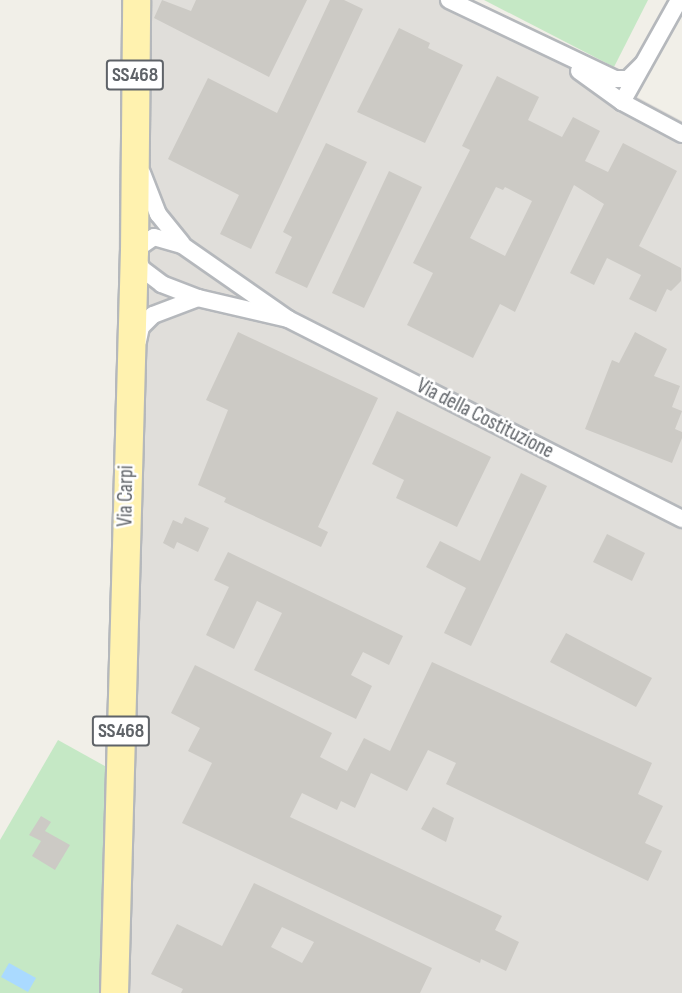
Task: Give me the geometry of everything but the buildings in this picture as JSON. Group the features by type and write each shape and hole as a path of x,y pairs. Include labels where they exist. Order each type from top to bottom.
{"main road":[{"name":"Via Carpi","path":"114,993 134,251 136,0"}],"street":[{"path":"449,0 557,54 615,79 628,79 644,64"},
{"path":"622,102 679,0"},
{"path":"557,54 622,102 682,134"},
{"name":"Via della Costituzione","path":"135,151 154,206 182,245"},
{"name":"Via della Costituzione","path":"288,319 198,297 150,277 134,251 154,237 182,245 288,319 682,519"},
{"name":"Via della Costituzione","path":"129,378 141,327 146,320 167,306 198,297"}],"shaded area":[{"path":"122,0 456,0 682,121 682,993 108,993"}],"green space":[{"path":"484,0 648,0 614,67"},
{"path":"58,740 112,770 108,993 0,993 0,840"}],"water":[{"path":"9,963 36,978 28,992 1,977"}]}
